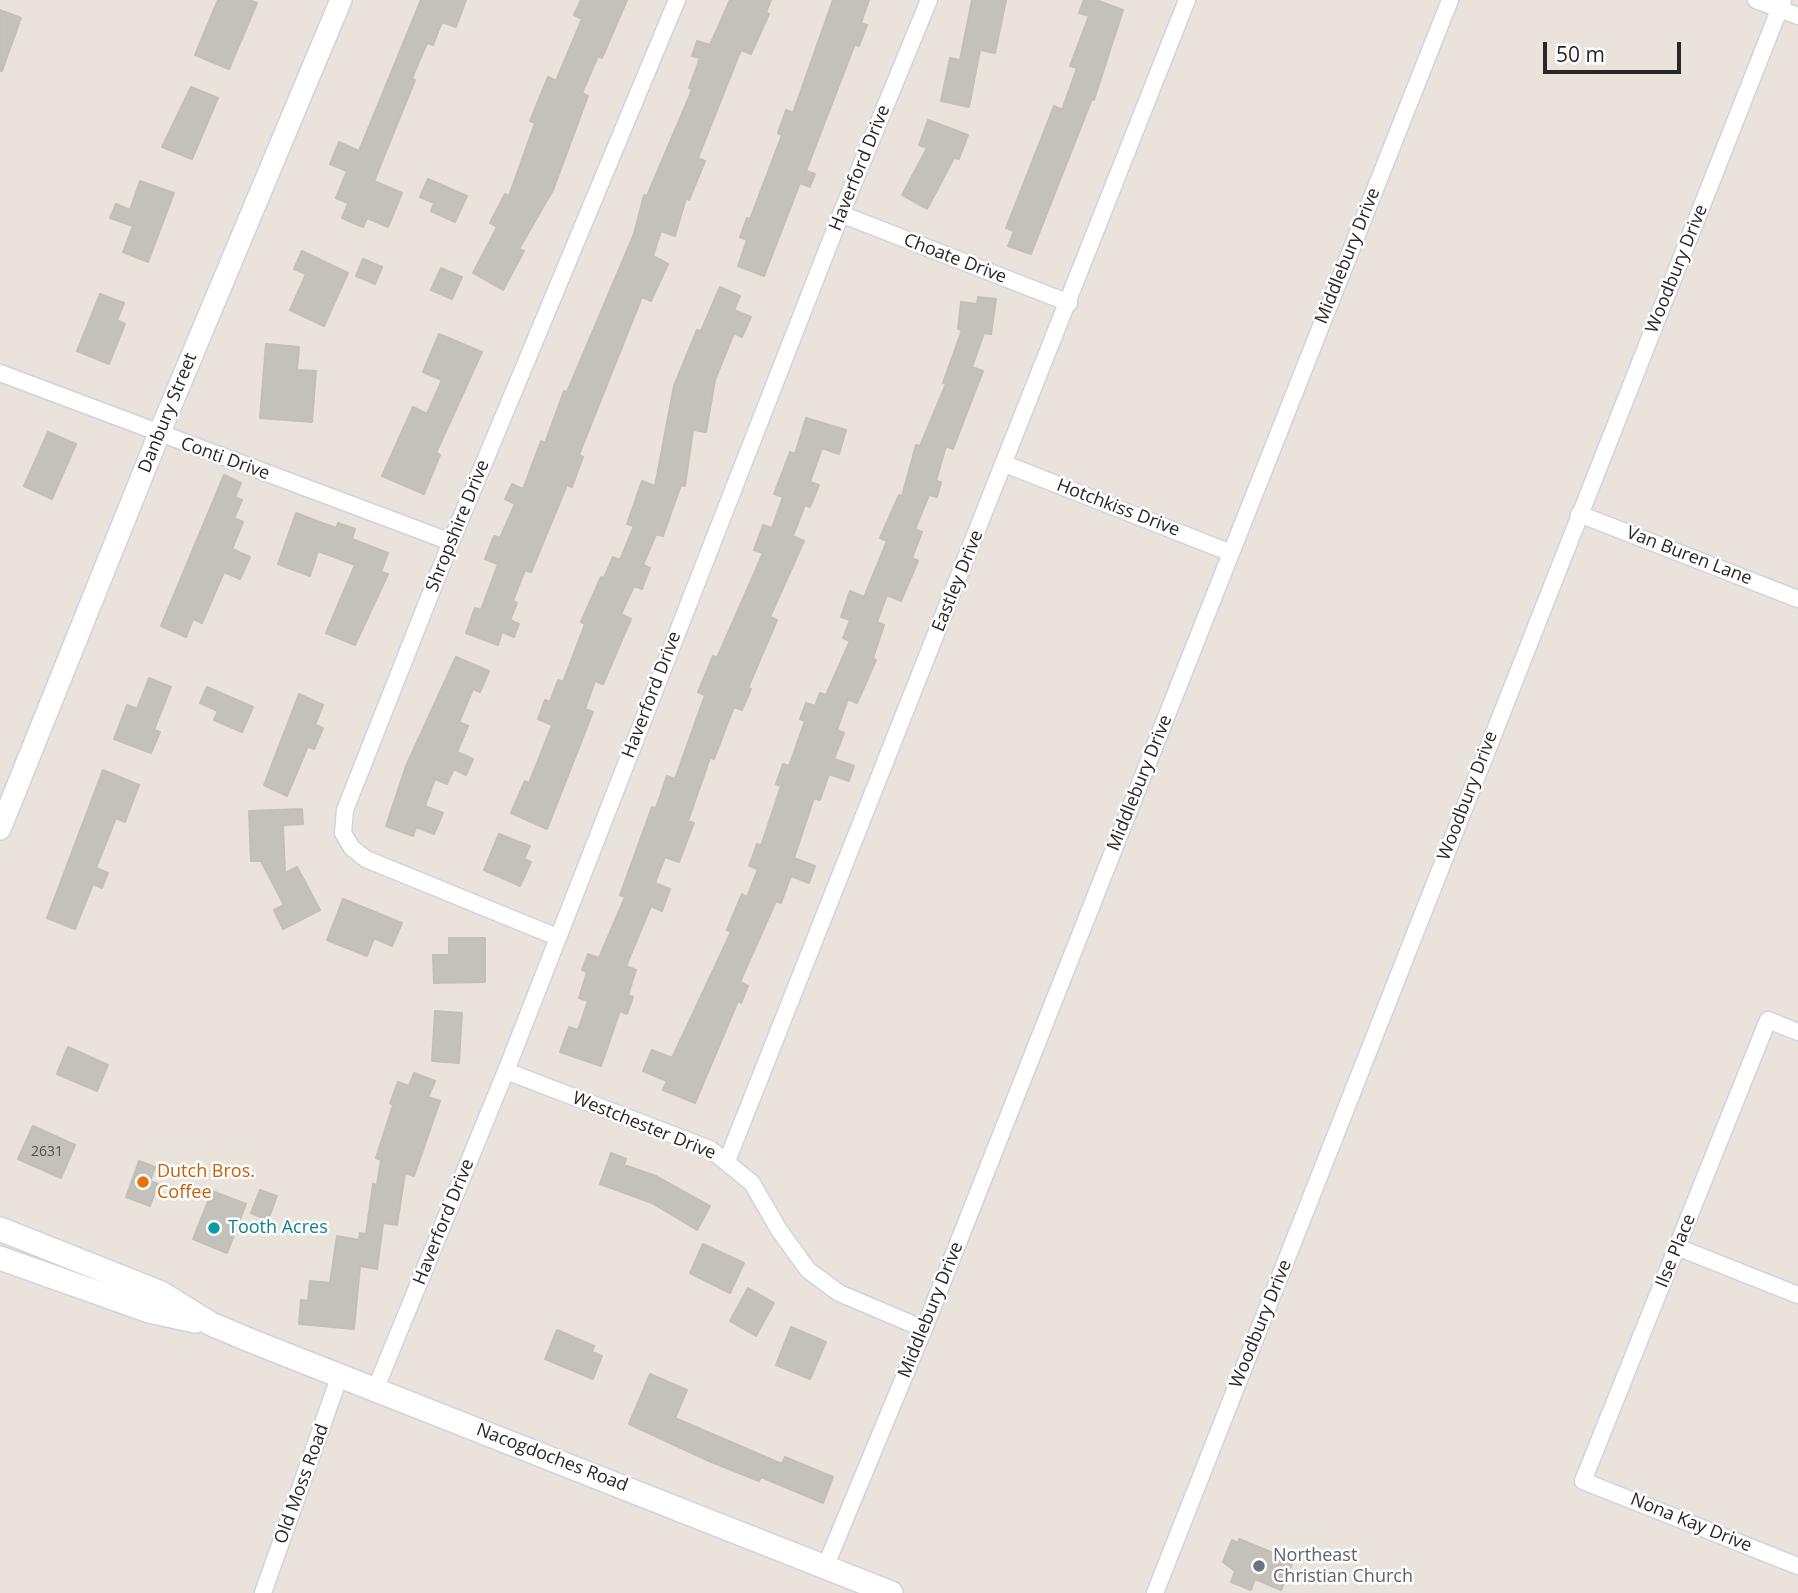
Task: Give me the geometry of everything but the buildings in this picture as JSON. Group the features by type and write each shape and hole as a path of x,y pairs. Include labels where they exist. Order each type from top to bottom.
{"main road":[{"name":"Nacogdoches Road","path":"0,1229 161,1293 211,1324"},
{"name":"Nacogdoches Road","path":"0,1258 149,1311 211,1324 826,1565 891,1593"}],"street":[{"name":"Danbury Street","path":"0,829 159,434 341,0"},
{"name":"Shropshire Drive","path":"557,937 366,859 352,848 343,833 345,810 452,542 677,0"},
{"name":"Haverford Drive","path":"375,1390 506,1071 841,214 929,0"},
{"name":"Eastley Drive","path":"727,1161 1187,0"},
{"name":"Middlebury Drive","path":"826,1565 924,1329 1450,0"},
{"path":"1756,0 1781,4 1798,16"},
{"name":"Woodbury Drive","path":"1155,1593 1781,4"},
{"name":"Choate Drive","path":"841,214 1069,303"},
{"name":"Conti Drive","path":"0,373 452,542"},
{"name":"Hotchkiss Drive","path":"1005,464 1231,553"},
{"name":"Van Buren Lane","path":"1579,514 1798,599"},
{"name":"Ilse Place","path":"1583,1481 1768,1020 1798,1032"},
{"name":"Westchester Drive","path":"506,1071 710,1149 752,1183 779,1230 808,1270 839,1293 924,1329"},
{"path":"1677,1247 1798,1295"},
{"name":"Old Moss Road","path":"263,1593 340,1375"},
{"name":"Nona Kay Drive","path":"1583,1481 1798,1566"}],"place":[{"name":"Dutch Bros. Coffee","path":"143,1182"},
{"name":"Tooth Acres","path":"214,1228"},
{"name":"Northeast Christian Church","path":"1259,1566"}]}
